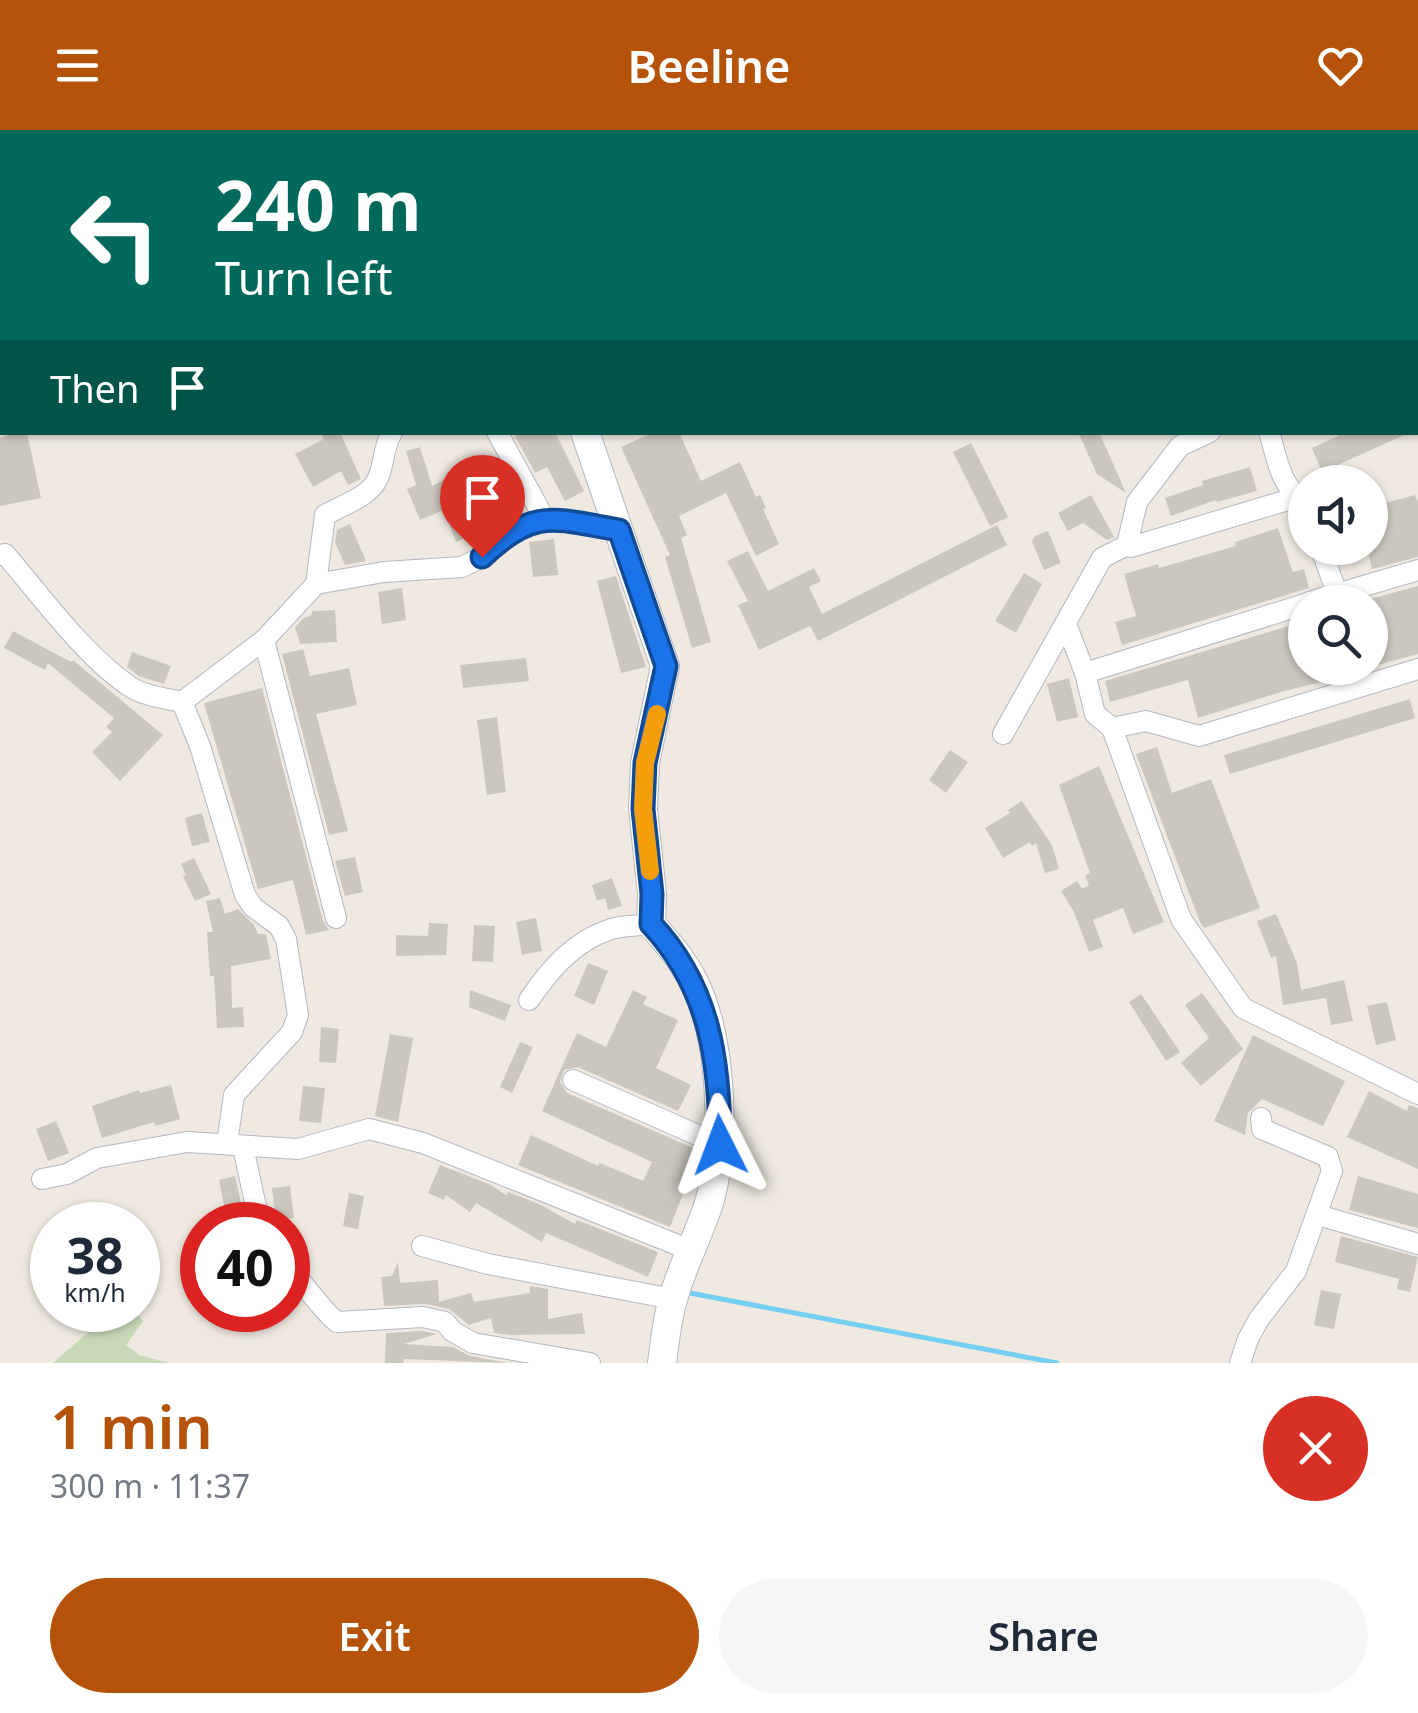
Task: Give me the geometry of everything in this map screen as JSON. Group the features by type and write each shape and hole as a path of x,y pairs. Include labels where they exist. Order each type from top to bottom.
{"street":[{"path":"0,554 72,632 130,687 182,702 264,640 316,584 325,514 372,489 379,478 384,447 390,435"},
{"path":"499,435 544,518"},
{"path":"586,435 666,666 645,763 643,809 652,894 651,924 684,964 699,993 710,1031 720,1113 720,1145 709,1202 673,1298 662,1363"},
{"path":"1003,734 1102,558 1127,544 1137,502 1180,446 1204,435"},
{"path":"1270,435 1288,488"},
{"path":"1127,544 1131,547 1288,504"},
{"path":"316,584 384,572 462,567 482,557 508,534 544,518 619,530"},
{"path":"1367,585 1418,570"},
{"path":"1084,672 1288,609"},
{"path":"1066,624 1094,714 1112,728 1181,919 1244,1008 1418,1094"},
{"path":"264,640 336,918"},
{"path":"1112,728 1146,720 1199,736 1418,669"},
{"path":"182,702 200,746 245,895 252,908 279,926 286,940 296,992 298,1015 292,1032 234,1095 235,1145 253,1202"},
{"path":"529,1000 553,964 582,944 612,928 651,924"},
{"path":"573,1080 720,1145"},
{"path":"1240,1363 1260,1319 1296,1271 1332,1171 1328,1157 1262,1129 1261,1118"},
{"path":"42,1179 67,1174 97,1158 187,1142 298,1149 369,1129 423,1143 690,1250"},
{"path":"1318,1215 1418,1244"},
{"path":"422,1246 488,1264 673,1298"},
{"path":"310,1289 328,1318 338,1322 423,1317 446,1322 452,1331 474,1342 590,1363"}],"green space":[{"path":"89,1332 135,1332 126,1345 139,1355 169,1363 53,1363"}],"building":[{"path":"28,435 41,498 0,506 0,438"},
{"path":"322,435 341,435 361,479 348,485 341,471 313,487 295,454 324,439"},
{"path":"556,435 584,491 565,501 547,467 535,473 515,436"},
{"path":"647,435 680,435 701,481 740,462 756,497 760,495 766,508 763,509 779,544 756,556 726,493 679,516 687,535 681,538 711,642 692,648 665,557 670,555 621,447"},
{"path":"1079,435 1100,435 1126,493 1097,474"},
{"path":"1340,435 1405,435 1338,465 1319,465 1312,448"},
{"path":"971,443 1008,517 990,526 953,452"},
{"path":"420,447 432,486 468,468 466,464 479,456 495,484 492,486 507,519 456,542 444,510 420,520 407,489 416,485 406,451"},
{"path":"1250,467 1257,491 1171,516 1165,498 1203,485 1202,481"},
{"path":"1091,495 1114,537 1107,540 1083,523 1068,531 1058,513"},
{"path":"1415,495 1418,502 1418,557 1388,565 1388,502"},
{"path":"350,524 366,561 345,565 335,542 337,530"},
{"path":"997,525 1007,545 818,641 810,626 759,650 738,605 748,601 727,561 748,551 768,591 814,568 821,581 809,587 822,614"},
{"path":"1278,528 1288,565 1293,572 1304,569 1308,585 1288,585 1288,594 1122,645 1115,622 1136,616 1124,574 1236,546 1235,542"},
{"path":"1048,531 1061,563 1044,570 1032,542 1035,536"},
{"path":"554,539 558,575 533,577 529,542"},
{"path":"1024,573 1042,584 1016,633 995,621"},
{"path":"616,576 646,667 621,673 597,581"},
{"path":"1418,586 1418,654 1388,662 1388,594"},
{"path":"402,588 406,620 382,624 378,592"},
{"path":"335,610 337,642 300,644 295,627 304,618 312,615 312,611"},
{"path":"1288,626 1288,685 1309,685 1198,718 1188,680 1110,702 1105,681"},
{"path":"13,631 73,660 163,735 120,781 92,752 112,732 106,727 114,718 48,663 45,670 4,648"},
{"path":"303,649 310,676 349,668 357,705 316,714 348,831 329,835 282,654"},
{"path":"132,652 171,666 164,684 139,676 127,667"},
{"path":"526,658 529,681 463,688 460,665"},
{"path":"1069,678 1078,717 1057,722 1047,684"},
{"path":"262,688 323,921 329,930 306,935 293,880 258,889 204,703"},
{"path":"1410,699 1415,718 1230,774 1224,755"},
{"path":"497,717 506,792 487,795 477,720"},
{"path":"1157,747 1172,793 1211,779 1260,908 1204,928 1200,922 1136,754"},
{"path":"950,750 968,762 946,793 929,780"},
{"path":"1099,766 1164,922 1133,934 1123,908 1093,920 1103,947 1089,952 1074,912 1061,891 1077,881 1082,889 1089,885 1085,876 1090,873 1059,785"},
{"path":"1022,801 1052,845 1059,869 1045,873 1036,843 1032,846 1030,842 1003,858 985,828"},
{"path":"202,813 210,842 192,846 185,818"},
{"path":"355,857 363,892 345,896 335,861"},
{"path":"194,858 211,894 195,901 181,864"},
{"path":"612,878 622,906 608,910 605,898 597,901 592,885"},
{"path":"220,898 225,914 238,909 258,934 266,934 271,959 231,966 232,1008 243,1007 244,1027 217,1028 207,932 213,932 206,901"},
{"path":"1276,914 1297,963 1301,990 1344,980 1353,1021 1331,1025 1326,998 1283,1005 1276,956 1271,958 1257,921"},
{"path":"536,918 542,951 522,955 516,922"},
{"path":"429,923 448,924 446,955 396,956 396,935 428,936"},
{"path":"474,925 495,926 493,962 472,961"},
{"path":"588,963 608,971 594,1005 574,996"},
{"path":"470,990 511,1005 505,1021 469,1007"},
{"path":"633,990 647,997 643,1004 678,1020 656,1068 691,1085 678,1111 578,1067 564,1070 560,1082 567,1093 700,1151 670,1227 518,1165 531,1135 598,1166 600,1163 643,1181 652,1162 542,1111 577,1033 606,1047"},
{"path":"1202,993 1243,1049 1201,1086 1181,1063 1209,1038 1185,1005"},
{"path":"1141,994 1180,1052 1166,1061 1129,1002"},
{"path":"1387,1002 1396,1040 1376,1045 1367,1006"},
{"path":"321,1027 339,1029 336,1063 319,1062"},
{"path":"390,1034 413,1038 398,1122 375,1116"},
{"path":"1253,1035 1345,1081 1323,1126 1262,1099 1248,1113 1245,1135 1214,1121"},
{"path":"520,1042 533,1047 512,1093 500,1087"},
{"path":"171,1085 180,1119 155,1126 154,1122 102,1138 92,1106 139,1090 140,1093"},
{"path":"303,1086 325,1088 321,1123 299,1121"},
{"path":"1369,1091 1407,1111 1409,1105 1418,1108 1418,1169 1347,1137"},
{"path":"56,1121 69,1153 48,1161 36,1129"},
{"path":"440,1165 506,1195 508,1192 539,1204 575,1224 577,1220 658,1252 648,1277 546,1233 542,1242 476,1203 470,1212 446,1195 444,1200 428,1193"},
{"path":"235,1176 241,1202 223,1202 219,1180"},
{"path":"1358,1176 1418,1194 1418,1228 1349,1210"},
{"path":"290,1186 292,1202 274,1202 272,1188"},
{"path":"349,1193 364,1196 358,1229 343,1226"},
{"path":"1341,1236 1418,1257 1410,1292 1397,1289 1399,1279 1335,1262"},
{"path":"398,1262 400,1283 438,1280 439,1302 471,1293 474,1302 530,1293 530,1286 548,1289 548,1319 582,1313 585,1334 494,1333 491,1318 469,1325 449,1309 426,1304 384,1306 381,1277 392,1276"},
{"path":"1321,1290 1341,1294 1334,1329 1314,1325"},
{"path":"386,1333 437,1334 404,1344 453,1347 470,1356 508,1363 404,1359 403,1363 385,1363"}],"waterway":[{"path":"690,1293 1057,1363"}],"slow traffic":[{"path":"650,871 643,809 645,763 657,714"}],"route":[{"path":"482,557 508,534 544,518 619,530 666,666 645,763 643,809 652,894 651,924 684,964 699,993 710,1031 720,1145"}]}
